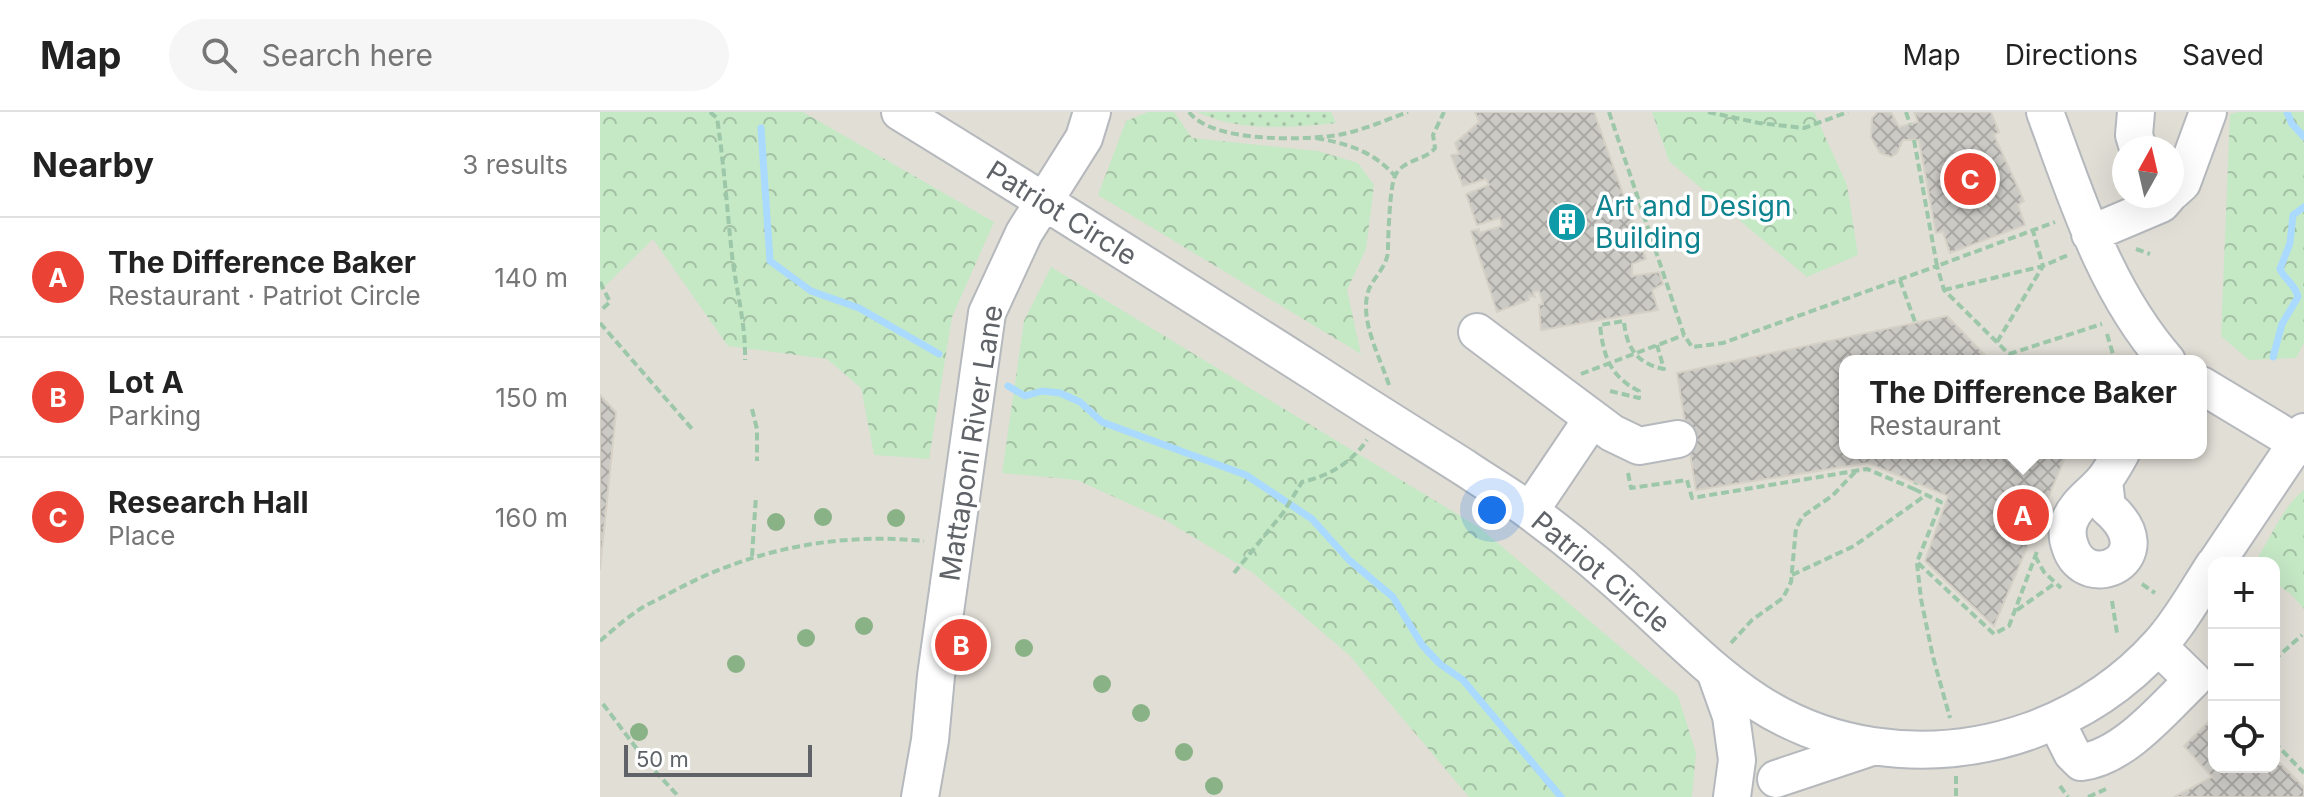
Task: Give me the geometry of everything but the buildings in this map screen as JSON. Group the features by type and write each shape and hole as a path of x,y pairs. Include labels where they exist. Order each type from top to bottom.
{"street":[{"name":"Patriot Circle","path":"900,112 1044,200 1530,511 1719,664 1764,708 1818,734 1874,747 1934,750 1999,741 2056,721 2121,682 2158,646 2208,574"},
{"name":"Mattaponi River Lane","path":"920,797 987,313 1024,233 1084,138 1092,112"},
{"path":"2045,112 2077,235 2109,274 2148,339 2162,355"},
{"path":"2134,136 2136,112"},
{"path":"2184,178 2208,112"},
{"path":"2077,235 2140,208"},
{"path":"1477,332 1599,404 1612,433 1639,446 1678,439"},
{"path":"2207,388 2302,440"},
{"path":"1530,511 1599,404"},
{"name":"Patriot Circle","path":"2220,557 2302,440"},
{"path":"2056,721 2072,753 2081,762 2094,761 2117,748 2148,724 2204,670 2158,646"},
{"path":"1719,664 1737,760 1732,797"},
{"path":"1767,788 1818,734"},
{"path":"1767,788 1874,747"}],"path":[{"path":"710,112 717,118 723,154 733,258 745,333 745,360"},
{"path":"1189,112 1194,119 1213,129 1249,136 1308,137 1333,136 1408,112"},
{"path":"1391,391 1371,334 1366,300 1389,252 1387,239 1395,176 1404,166 1431,154 1435,148 1433,135 1444,112"},
{"path":"1609,112 1684,335 1692,347 1723,343 2033,231 2077,235"},
{"path":"1708,112 1759,123 1804,128 1848,112"},
{"path":"1906,112 1910,124"},
{"path":"1308,137 1360,149 1385,165 1395,176"},
{"path":"1914,140 1944,290 2009,354 2104,324 2113,355"},
{"path":"2033,231 2043,266"},
{"path":"1997,342 2043,266 2077,235"},
{"path":"2136,249 2150,254"},
{"path":"1944,290 2043,266"},
{"path":"1900,280 1915,322"},
{"path":"600,282 610,302 600,311"},
{"path":"1599,404 1639,398 1639,391 1615,375 1608,364 1600,325 1624,321 1628,345 1635,354 1644,363 1664,369 1657,345"},
{"path":"600,323 693,430"},
{"path":"1589,381 1579,375 1684,335"},
{"path":"752,409 757,429 757,461"},
{"path":"1234,573 1283,513 1302,482 1324,477 1348,461 1366,443 1369,434"},
{"path":"1628,470 1631,488 1687,480 1692,498 1867,469 1915,486 1941,502 1917,562 1933,657 1950,713"},
{"path":"1719,664 1752,620 1783,598 1791,582 1796,528 1803,516 1832,496 1856,471"},
{"path":"1792,575 1854,546 1926,495"},
{"path":"752,556 756,496"},
{"path":"600,641 634,613 699,577 752,556 832,541 904,539 953,544"},
{"path":"1917,562 1994,634 2009,626 2039,545"},
{"path":"2015,611 2054,584"},
{"path":"2112,601 2117,633"},
{"path":"2280,655 2302,635"},
{"path":"603,704 640,753"},
{"path":"2280,748 2304,773"},
{"path":"655,771 679,797"}],"shaded area":[{"path":"600,112 2304,112 2304,797 600,797"}],"green space":[{"path":"600,112 803,112 994,222 952,317 929,459 874,455 861,388 827,359 728,346 653,239 600,291"},
{"path":"1148,112 1174,112 1192,138 1318,151 1358,163 1374,185 1366,249 1347,290 1361,354 1098,195 1126,121"},
{"path":"1197,112 1331,112 1336,123 1248,126"},
{"path":"1652,112 1814,112 1847,185 1858,255 1807,277 1669,161"},
{"path":"2304,112 2304,343 2296,358 2249,360 2221,336 2230,114"},
{"path":"1051,267 1480,528 1678,696 1696,753 1692,797 1469,797 1349,655 1253,573 1165,520 1077,480 1002,473 1024,321"},
{"path":"2304,490 2304,609 2280,586 2280,557 2258,557 2296,497"}],"waterway":[{"path":"2287,112 2292,124 2304,137"},
{"path":"761,128 770,261 811,291 859,308 939,354"},
{"path":"2273,357 2282,324 2298,297 2280,269 2290,243 2293,215 2304,207"},
{"path":"1008,386 1025,396 1042,391 1060,393 1080,402 1102,422 1246,475 1312,519 1349,560 1393,597 1422,645 1440,664 1463,680 1561,797"}],"place":[{"name":"Research Hall","path":"1970,179"},
{"name":"Art and Design Building","path":"1567,222"},
{"name":"The Difference Baker","path":"2023,515"},
{"name":"Lot A","path":"961,645"}]}
